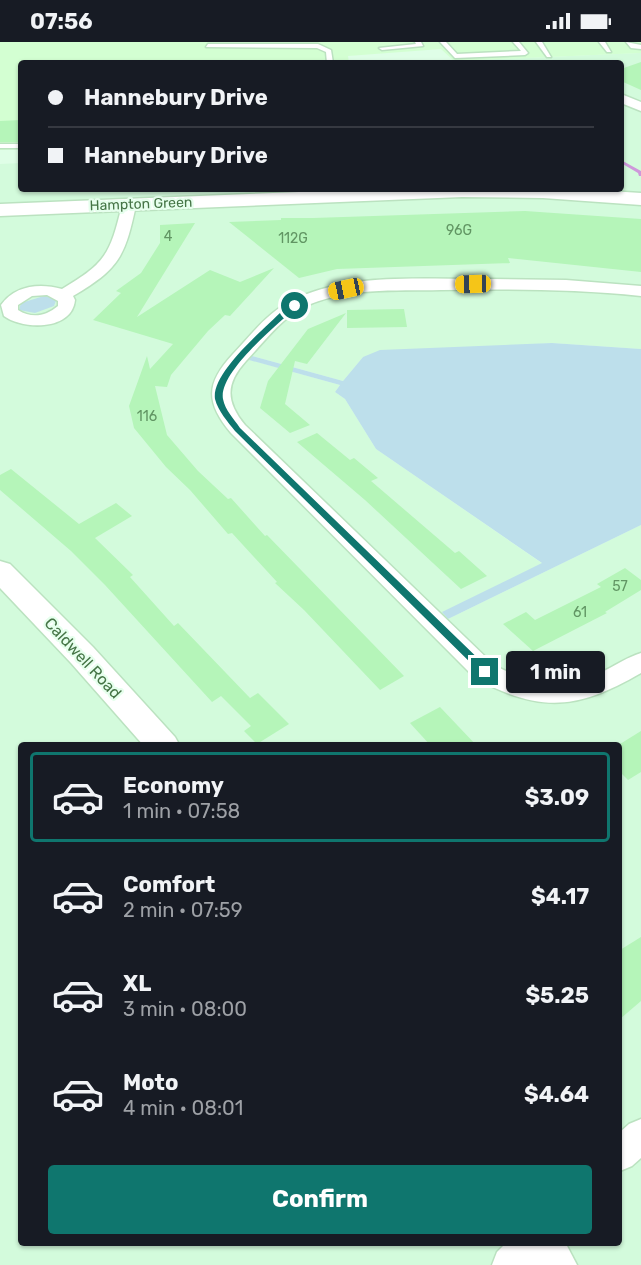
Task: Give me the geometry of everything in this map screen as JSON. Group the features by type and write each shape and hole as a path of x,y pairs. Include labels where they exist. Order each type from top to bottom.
{"street":[{"path":"624,99 641,107"},
{"name":"Hampton Green","path":"0,210 452,192"},
{"name":"Hampton Green","path":"545,192 641,199"},
{"path":"63,296 99,274 109,265 121,243 129,205"},
{"path":"641,291 543,283 366,287 328,294 300,304 284,313 227,371 219,396 224,411 238,429 485,672 528,693 552,696 583,691 641,662"},
{"name":"Caldwell Road","path":"0,571 82,655 160,742"},
{"path":"622,1152 641,1136"},
{"path":"510,1265 527,1246"},
{"path":"540,1246 554,1265"}],"lane":[{"path":"382,48 420,46 418,42"},
{"path":"443,42 455,56 525,53 516,42"},
{"path":"539,42 549,56"},
{"path":"602,42 609,51"},
{"path":"629,42 633,47 641,47"},
{"path":"208,46 318,46 329,51 330,60"},
{"path":"0,146 18,146"}],"shaded area":[{"path":"0,42 641,42 641,53 477,60 453,60 441,49 348,56 349,60 18,60 18,149 0,150"},
{"path":"641,53 641,349 552,343 363,357 343,381 252,356 250,360 340,385 335,392 345,399 376,449 543,564 443,612 448,619 641,525 641,1265 0,1265 0,164 18,163 18,192 624,192 624,60 477,60"},
{"path":"44,296 57,298 54,306 35,313 19,310 21,303"},
{"path":"552,343 641,349 641,525 448,619 442,612 542,563 376,449 345,399 335,392 340,385 249,360 252,356 343,381 363,357 380,350"}],"building":[{"path":"641,62 641,90 624,82 624,68"},
{"path":"18,120 18,142 0,142 0,121"},
{"path":"525,211 641,219 641,272 508,258 510,263 337,269 299,278 229,222 281,220 281,218"},
{"path":"195,223 137,317 210,270 240,282 274,268 230,316 225,315 208,331 171,375 167,387 155,386 167,435 198,471 228,499 231,498 265,536 267,535 404,676 380,690 275,583 277,582 232,533 228,534 190,490 166,467 134,428 129,406 147,356 150,369 173,344 93,320 121,293 116,291 141,273 160,243 160,225"},
{"path":"404,309 407,327 347,328 347,310"},
{"path":"346,313 307,364 295,361 285,404 310,425 290,433 260,408 268,381 308,329"},
{"path":"317,433 350,460 354,458 378,478 371,481 455,553 459,551 487,576 461,589 365,500 297,442"},
{"path":"11,469 79,524 116,503 132,516 95,538 133,575 130,577 174,626 178,623 250,698 258,693 289,724 260,742 255,742 244,731 251,726 221,696 212,702 71,551 0,490 0,475"},
{"path":"625,568 641,580 641,590 605,612 607,613 533,651 503,624 526,612 535,620 601,587 597,584"},
{"path":"440,707 473,742 427,742 410,723"},
{"path":"641,731 641,772 628,780 622,774 622,743"},
{"path":"641,937 641,1001 622,1017 622,949"}],"waterway":[{"path":"624,163 640,172 641,175"}],"route":[{"path":"295,306 284,313 227,371 222,381 219,399 224,411 238,429 485,672"}]}
